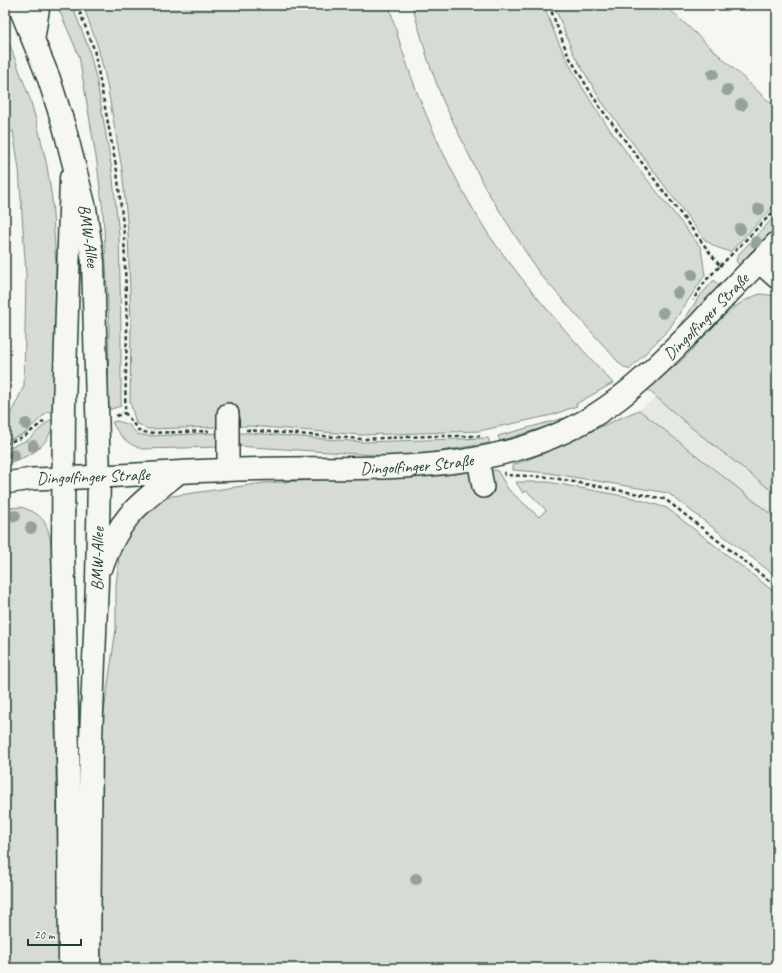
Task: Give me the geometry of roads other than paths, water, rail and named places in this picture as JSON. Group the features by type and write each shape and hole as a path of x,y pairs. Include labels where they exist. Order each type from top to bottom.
{"main road":[{"name":"BMW-Allee","path":"19,5 34,38 72,153 86,208 93,262 99,477 91,739 89,968"},
{"name":"BMW-Allee","path":"70,968 64,478 72,153"},
{"name":"Dingolfinger Straße","path":"64,478 178,473 228,469 430,465 499,455 547,439 573,428 595,415 636,385 671,352 777,243"},
{"path":"97,580 110,544 126,517 178,473"}],"street":[{"name":"BMW-Allee","path":"34,38 39,5"},
{"name":"Dingolfinger Straße","path":"759,262 777,278"},
{"path":"228,469 229,422"},
{"path":"478,458 483,487"},
{"name":"Dingolfinger Straße","path":"5,483 32,478 64,478"}]}
